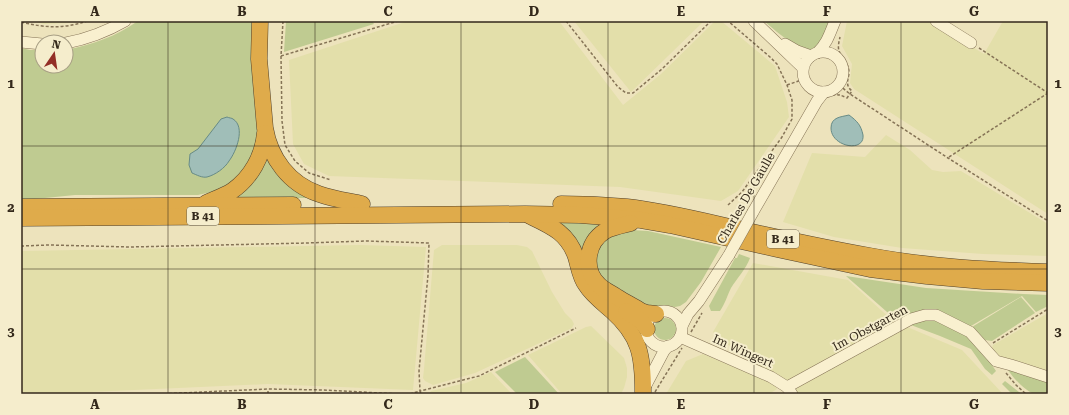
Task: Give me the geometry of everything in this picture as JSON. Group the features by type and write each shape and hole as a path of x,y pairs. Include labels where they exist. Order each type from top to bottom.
{"highway":[{"name":"B 41","path":"202,205 231,191 241,183 250,173 259,158 265,136 260,59 260,21"},
{"name":"B 41","path":"265,128 269,146 277,162 296,182 320,195 362,204"},
{"name":"B 41","path":"21,207 585,204 628,207 677,215 871,256 930,265 976,269 1048,272"},
{"name":"B 41","path":"21,218 525,214 580,215 641,220 670,225 777,250 870,269 983,281 1048,283"},
{"name":"B 41","path":"525,214 552,227 567,240 573,251 583,281 589,290 626,325 636,342 642,360 646,393"},
{"name":"B 41","path":"641,220 610,228 601,234 591,248 588,259 589,264 592,276 604,289 642,311 647,313 663,313"},
{"name":"B 41","path":"597,297 638,318 644,324 649,335"}],"street":[{"path":"74,41 112,29 125,21"},
{"path":"754,21 817,91 824,92 832,90 839,85 842,76 842,68 835,56 826,52 807,55 790,47 763,30"},
{"path":"806,78 806,61 826,43 836,21"},
{"path":"835,56 836,21"},
{"path":"936,21 971,43"},
{"path":"21,42 34,43"},
{"name":"Charles De Gaulle","path":"803,124 810,102 811,93 806,78"},
{"name":"Charles De Gaulle","path":"683,335 688,314 699,301 729,255 803,124 824,92"},
{"name":"Charles De Gaulle","path":"663,313 677,311 686,306 710,284"},
{"path":"646,393 654,354 654,347 649,335 649,320 663,313 678,317 683,335 676,342 664,347 657,345 649,335"},
{"name":"Im Obstgarten","path":"790,391 911,319 925,315 936,316 970,332 996,361"},
{"name":"Im Wingert","path":"683,335 771,377 790,391"},
{"path":"646,393 664,351 668,346"},
{"path":"996,361 1048,377"}],"path":[{"path":"21,22 40,26 59,27 87,21"},
{"path":"282,21 282,121 285,145 295,160 309,173 331,180"},
{"path":"281,56 398,21"},
{"path":"566,21 618,87 626,93 633,94 662,69 711,21"},
{"path":"728,21 777,64 792,100 792,119 782,137 742,192 728,205"},
{"path":"948,158 1048,93 971,43"},
{"path":"787,85 806,78"},
{"path":"839,85 850,94 948,158 1048,221"},
{"path":"21,246 130,247 307,243 367,240 429,244 428,276 419,371 420,391 422,394"},
{"path":"646,393 683,335 705,308"},
{"path":"984,348 1048,309"},
{"path":"410,394 479,376 576,328"},
{"path":"996,361 1016,385 1026,394"},
{"path":"268,389 268,394"},
{"path":"159,394 268,389 399,394"}],"shaded area":[{"path":"31,21 72,21 69,23 44,24"},
{"path":"408,21 559,21 623,105 661,74 715,21 721,21 775,66 787,102 789,117 738,191 721,201 620,187 329,176 304,164 293,144 289,60"},
{"path":"574,21 704,21 631,92"},
{"path":"847,21 929,21 984,54 1003,21 1048,21 1048,214 854,89 850,83 852,64 842,46"},
{"path":"886,135 910,150 932,170 943,172 961,171 1048,224 1048,256 983,254 902,248 834,237 783,222 812,153 865,157"},
{"path":"360,245 426,247 413,390 268,384 21,394 21,251"},
{"path":"442,245 517,245 527,247 532,251 552,292 565,313 572,320 574,324 572,328 475,373 433,385 425,381 423,378 434,250"},
{"path":"753,263 848,280 893,321 962,350 1003,394 797,394 793,388 746,359 713,332"},
{"path":"1048,313 1048,374 1001,358 994,352 992,348 993,345"},
{"path":"591,326 624,358 627,368 627,377 621,394 562,394 528,355"},
{"path":"703,354 772,382 777,389 769,394 666,394 686,361"},
{"path":"491,372 512,394 429,394 431,391 466,383"},
{"path":"275,392 355,394 272,394"}],"green space":[{"path":"138,21 252,21 259,129 256,155 243,177 225,189 198,195 75,195 21,200 21,48 34,50 34,74 74,74 74,48 104,39"},
{"path":"286,21 372,21 374,24 284,52"},
{"path":"764,21 829,21 821,42 815,48 810,50 794,45"},
{"path":"267,155 313,198 228,198"},
{"path":"551,219 608,223 584,258"},
{"path":"632,230 648,231 721,247 701,282 686,302 675,307 667,306 652,308 607,285 595,269 595,250 608,235"},
{"path":"739,254 750,258 744,270 731,288 720,311 711,311 709,306 735,258 737,258"},
{"path":"846,276 926,288 1048,295 1048,306 1036,312 1022,296 971,326 982,350 996,371 992,375 985,369 971,349 895,319"},
{"path":"1021,297 1035,313 992,341 985,340 972,327"},
{"path":"665,318 673,321 676,329 673,337 665,340 657,337 654,329 657,321"},
{"path":"525,357 559,394 517,394 495,372"},
{"path":"1007,368 1048,380 1048,394 1032,393 1015,379"},
{"path":"1005,381 1021,394 1012,394 1002,384"}],"water":[{"path":"849,115 861,128 863,135 862,141 854,146 836,140 832,134 831,128 831,124 835,120"},
{"path":"227,117 233,119 239,128 237,146 232,157 222,169 210,176 203,177 192,173 189,165 190,154 198,149 221,119"}]}
